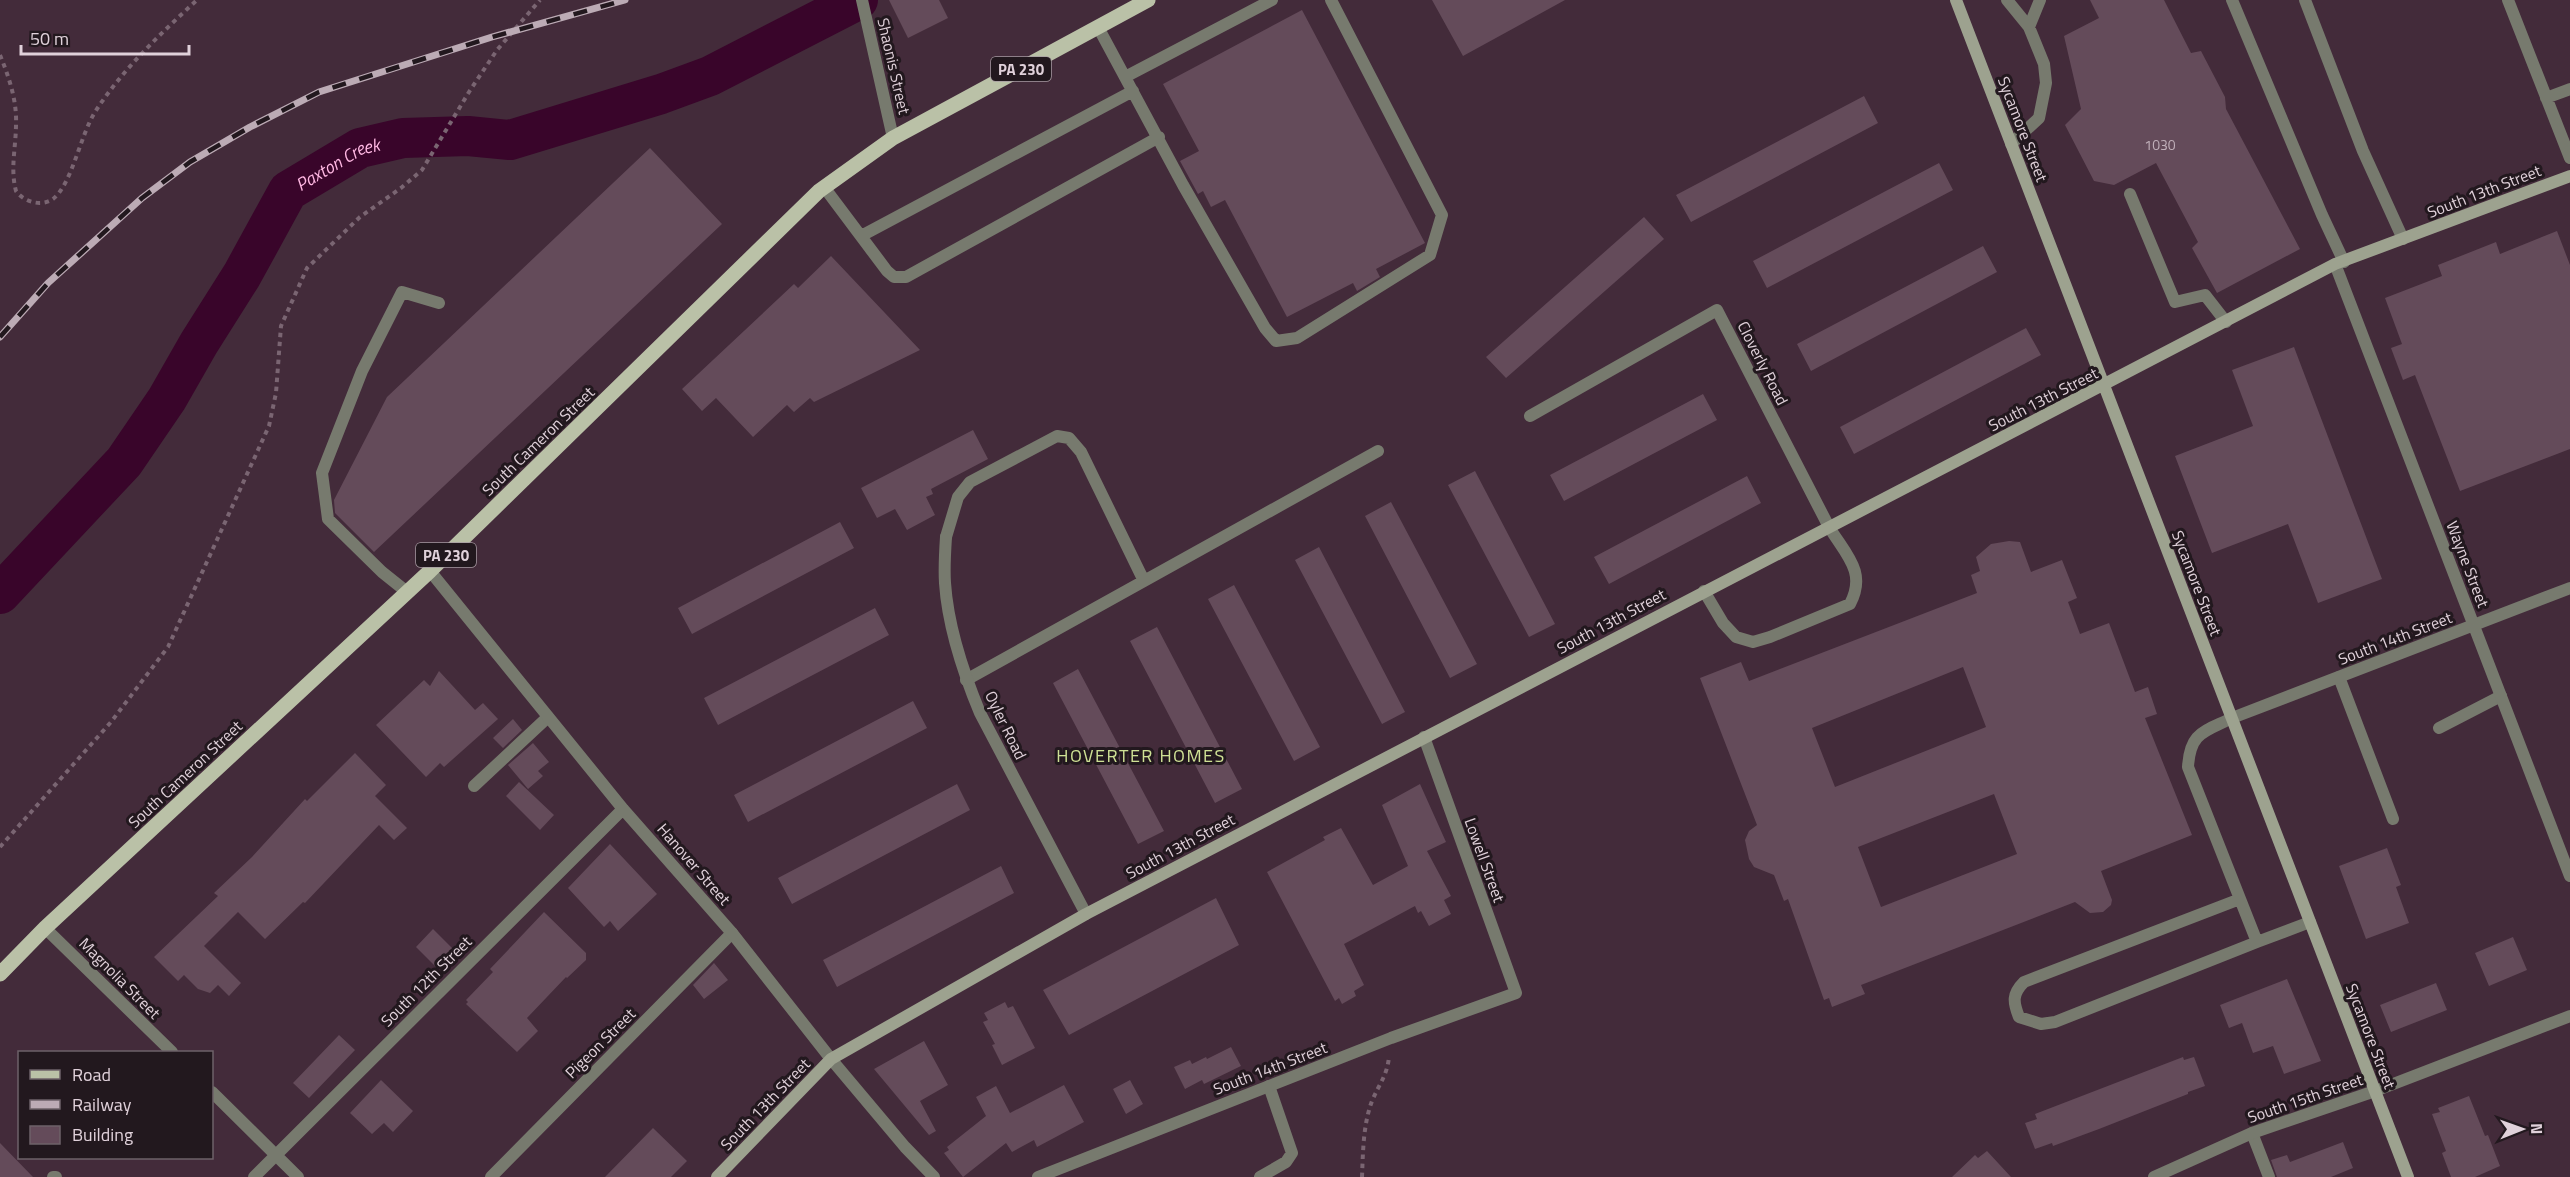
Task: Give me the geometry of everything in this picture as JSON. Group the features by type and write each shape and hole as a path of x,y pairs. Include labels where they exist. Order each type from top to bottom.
{"main road":[{"name":"South Cameron Street","path":"0,974 45,928 430,571 825,187 893,138 1148,0"},
{"name":"Sycamore Street","path":"1956,0 2408,1177"},
{"name":"South 13th Street","path":"717,1177 831,1059 1086,914 1704,591 2340,263 2570,176"}],"street":[{"path":"1125,77 1272,0"},
{"path":"1098,27 1183,185 1259,318 1270,336 1276,341 1297,338 1431,255 1442,215 1331,0"},
{"path":"2007,0 2030,27 2044,64 2046,83 2039,118 2011,144"},
{"path":"2030,27 2040,0"},
{"name":"Wayne Street","path":"2232,0 2322,215 2570,876"},
{"path":"2304,0 2362,151 2403,239"},
{"path":"2508,0 2570,158"},
{"name":"Shaonis Street","path":"864,6 893,138"},
{"path":"2546,98 2570,89"},
{"path":"861,236 1133,91"},
{"path":"825,187 887,271 894,276 906,277 1159,137"},
{"path":"2130,194 2175,302 2205,295 2226,322"},
{"path":"407,592 382,572 328,519 322,473 362,371 402,292 439,303"},
{"name":"Cloverly Road","path":"1530,416 1717,310 1829,527"},
{"name":"Oyler Road","path":"1086,914 980,713 966,680 945,584 945,537 958,497 970,482 1057,436 1069,438 1081,452 1144,581"},
{"path":"966,680 1378,451"},
{"path":"1704,591 1723,622 1736,637 1753,642 1770,638 1850,604 1856,592 1858,574 1829,527"},
{"name":"Hanover Street","path":"430,571 623,809 732,933 831,1059 905,1147 934,1177"},
{"name":"South 14th Street","path":"2257,942 2188,766 2190,746 2194,740 2200,734 2232,718 2570,588"},
{"path":"2339,677 2393,819"},
{"path":"2439,728 2501,696"},
{"path":"474,786 548,717"},
{"name":"Lowell Street","path":"1424,737 1516,993"},
{"name":"South 12th Street","path":"254,1177 623,809"},
{"path":"2240,899 2024,982 2015,991 2014,997 2013,1004 2019,1017 2041,1024 2055,1022 2310,922"},
{"name":"Magnolia Street","path":"45,928 170,1051"},
{"name":"Pigeon Street","path":"491,1177 732,933"},
{"name":"South 14th Street","path":"1038,1177 1391,1038 1516,993"},
{"name":"South 15th Street","path":"2154,1177 2253,1133 2375,1091 2570,1016"},
{"path":"1260,1177 1286,1162 1292,1153 1269,1086"},
{"path":"213,1093 298,1177"},
{"path":"2253,1133 2269,1177"}],"path":[{"path":"0,55 8,75 16,110 13,167 16,191 29,201 45,202 55,197 67,179 86,127 115,85 160,34 197,0"},
{"path":"0,846 111,722 168,647 269,426 276,393 281,326 307,268 360,217 401,189 422,170 449,123 497,50 540,0"},
{"path":"1362,1177 1365,1127 1372,1101 1387,1074 1391,1038"}],"building":[{"path":"889,0 939,0 948,18 908,38"},
{"path":"1432,0 1565,0 1463,56"},
{"path":"2090,0 2164,0 2191,53 2201,51 2225,97 2226,109 2300,249 2217,293 2192,248 2198,242 2156,163 2114,185 2094,181 2065,125 2081,109 2064,36 2099,18"},
{"path":"1302,10 1425,243 1376,269 1380,277 1357,291 1353,283 1287,317 1225,200 1211,207 1203,191 1198,194 1180,161 1199,151 1163,84"},
{"path":"1864,96 1878,123 1691,222 1676,195"},
{"path":"650,148 722,224 374,552 335,513 334,500 387,397"},
{"path":"1939,163 1953,190 1767,288 1753,261"},
{"path":"1644,217 1664,239 1506,378 1486,357"},
{"path":"2557,231 2570,265 2570,449 2460,491 2415,375 2403,380 2391,348 2402,344 2385,298 2442,276 2438,265 2496,242 2500,254"},
{"path":"1983,246 1997,272 1811,371 1797,344"},
{"path":"831,256 920,350 814,402 810,398 794,412 787,405 753,437 716,398 702,411 682,389 794,284 798,288"},
{"path":"2026,328 2041,355 1854,454 1840,427"},
{"path":"2294,347 2382,579 2318,603 2288,524 2212,553 2175,456 2253,426 2232,370"},
{"path":"1703,394 1717,420 1564,501 1550,475"},
{"path":"973,430 988,459 931,489 933,494 926,497 935,515 907,530 895,509 877,518 861,488"},
{"path":"1475,471 1555,624 1529,637 1448,485"},
{"path":"1747,476 1761,503 1609,584 1594,557"},
{"path":"1391,502 1477,664 1450,678 1365,516"},
{"path":"840,522 854,548 692,634 678,608"},
{"path":"2020,542 2031,572 2062,560 2077,598 2068,602 2080,634 2109,623 2135,692 2148,687 2157,714 2145,718 2192,835 2101,871 2112,900 2111,905 2103,912 2090,913 2075,902 1861,985 1865,994 1832,1007 1829,998 1824,1000 1788,899 1784,901 1774,875 1754,867 1749,859 1745,840 1749,831 1757,825 1700,678 1741,662 1749,681 1977,593 1971,575 1980,571 1976,557 1991,544","holes":["1963,667 1986,727 1835,787 1812,728","1994,794 2017,854 1881,907 1858,847"]},
{"path":"1319,547 1405,712 1382,724 1295,560"},
{"path":"1234,585 1320,747 1294,761 1208,599"},
{"path":"875,608 889,635 718,725 704,698"},
{"path":"1157,627 1242,789 1215,803 1130,641"},
{"path":"1078,669 1164,831 1138,844 1053,683"},
{"path":"439,671 475,710 483,703 498,719 444,767 440,763 426,777 376,725 424,680 430,686"},
{"path":"913,701 927,728 748,822 734,795"},
{"path":"513,719 522,730 503,748 493,738"},
{"path":"533,743 549,762 538,771 543,776 528,789 508,765"},
{"path":"355,753 386,785 375,796 407,828 394,840 379,825 305,903 303,902 265,939 238,912 204,946 241,983 229,996 218,985 210,993 198,989 184,975 178,981 154,957 218,896 214,893 252,857 305,799 307,801"},
{"path":"519,782 554,815 540,830 506,796"},
{"path":"957,784 970,810 792,904 778,878"},
{"path":"1420,784 1446,842 1427,851 1451,896 1444,900 1451,914 1429,926 1421,911 1418,913 1415,906 1344,944 1364,985 1354,991 1356,996 1342,1004 1339,998 1335,1001 1267,872 1325,840 1323,837 1341,828 1373,885 1408,866 1382,805"},
{"path":"610,844 657,894 618,931 610,921 604,927 568,888"},
{"path":"2387,848 2401,885 2396,887 2409,923 2366,939 2339,866"},
{"path":"1001,866 1014,893 837,987 823,960"},
{"path":"1216,898 1239,945 1069,1035 1043,990"},
{"path":"544,912 586,953 586,960 566,977 527,1018 538,1031 517,1052 466,1004 468,1002 466,1000 493,972 490,969"},
{"path":"433,929 453,949 436,967 416,947"},
{"path":"2513,937 2527,970 2489,986 2475,953"},
{"path":"714,963 728,980 704,999 693,985"},
{"path":"2287,979 2321,1061 2284,1074 2273,1046 2253,1053 2242,1023 2229,1028 2220,1005"},
{"path":"2436,983 2447,1010 2391,1032 2380,1005"},
{"path":"1005,1002 1008,1008 1013,1006 1035,1048 1002,1065 992,1045 995,1044 983,1022 988,1020 984,1013"},
{"path":"339,1035 355,1050 309,1098 293,1083"},
{"path":"924,1041 948,1085 920,1101 936,1131 929,1135 874,1069"},
{"path":"1231,1047 1241,1066 1204,1084 1202,1080 1185,1089 1174,1067 1190,1060 1192,1064 1206,1057 1207,1059"},
{"path":"2183,1057 2184,1060 2194,1057 2205,1086 2099,1129 2053,1146 2052,1143 2035,1149 2025,1123 2037,1119 2035,1114"},
{"path":"381,1080 413,1111 393,1132 384,1123 372,1134 350,1113"},
{"path":"1130,1080 1143,1104 1126,1114 1113,1089"},
{"path":"1064,1085 1084,1122 1037,1147 1034,1140 1012,1152 1006,1143 963,1177 944,1153 949,1150 947,1147 986,1116 976,1097 996,1086 1010,1113"},
{"path":"2469,1096 2500,1166 2475,1177 2451,1177 2442,1153 2446,1151 2432,1114 2440,1112 2438,1108"},
{"path":"653,1128 687,1161 671,1177 605,1177"},
{"path":"2343,1142 2353,1168 2331,1177 2277,1177 2271,1160 2287,1155 2290,1162"},
{"path":"0,1143 33,1177 0,1177"},
{"path":"1987,1151 2011,1177 1952,1177 1975,1155 1978,1158"}],"waterway":[{"name":"Paxton Creek","path":"0,594 124,462 167,399 242,275 288,191 360,148 403,138 468,136 510,140 661,94 710,76 858,0"}],"railway":[{"path":"0,337 48,283 142,198 190,162 250,127 319,92 492,37 625,0"}],"district":[{"name":"HOVERTER HOMES","path":"1141,755"}]}
